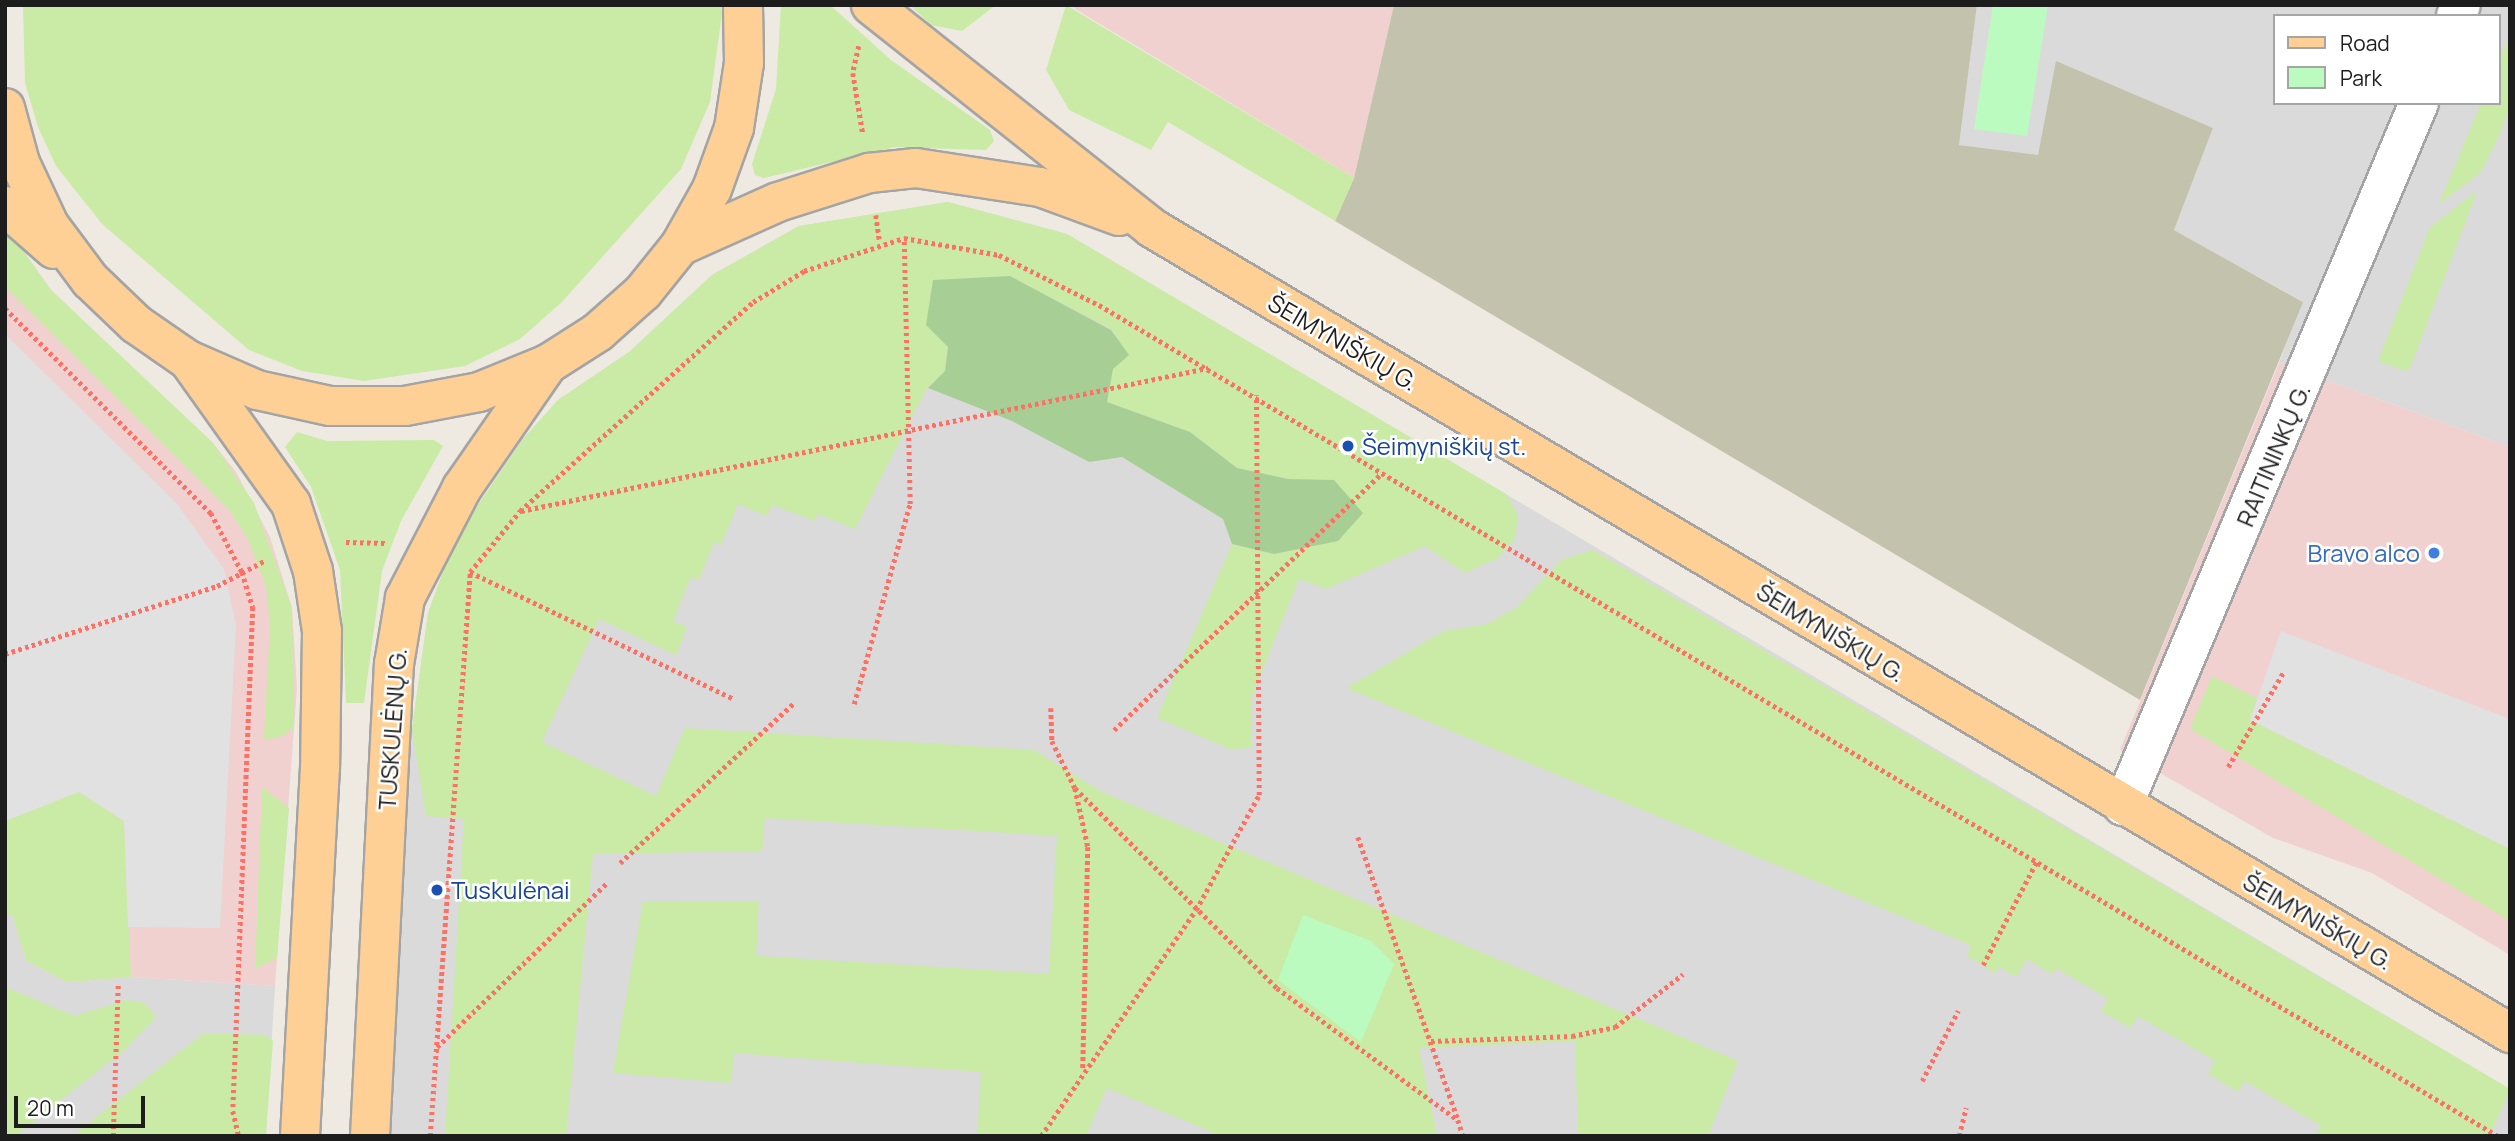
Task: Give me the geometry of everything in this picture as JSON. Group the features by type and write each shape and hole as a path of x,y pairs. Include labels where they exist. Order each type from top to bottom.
{"main road":[{"path":"5,206 90,280 135,324 188,360 257,390 342,406 405,406 479,392 548,364 598,332 680,246 712,189 734,128 744,64 743,5"},
{"name":"ŠEIMYNIŠKIŲ G.","path":"871,5 1152,229 2510,1033"},
{"path":"5,108 20,163 50,225 90,280"},
{"name":"ŠEIMYNIŠKIŲ G.","path":"680,246 778,201 869,173 916,168 1040,187 1152,229"},
{"path":"188,360 291,504 315,583 322,631 320,767 300,1136"},
{"name":"TUSKULĖNŲ G.","path":"370,1136 394,664 405,598 462,488 548,364"}],"street":[{"name":"RAITININKŲ G.","path":"2123,806 2418,105"}],"path":[{"path":"857,49 853,73 864,142"},
{"path":"854,704 910,504 904,238"},
{"path":"430,1136 470,572 520,511 753,302 804,271 904,238 999,255 1210,368 2498,1136"},
{"path":"5,307 211,513 242,572 253,607 254,649 233,1098 240,1136"},
{"path":"520,511 908,428 1210,368"},
{"path":"1041,1136 1083,1071 1196,910 1259,796 1256,394"},
{"path":"1114,730 1382,473"},
{"path":"5,654 217,586 242,572"},
{"path":"470,572 734,699"},
{"path":"2228,767 2284,671"},
{"path":"620,863 793,704"},
{"path":"1051,708 1052,741 1075,789 1088,847 1083,1071"},
{"path":"1075,789 1277,988 1458,1120"},
{"path":"1358,837 1463,1136"},
{"path":"1983,965 2037,861"},
{"path":"436,1048 606,884"},
{"path":"1430,1041 1572,1036 1615,1027 1684,974"},
{"path":"113,1136 118,985"},
{"path":"1922,1081 1958,1011"},
{"path":"1959,1136 1966,1108"}],"shaded area":[{"path":"1071,5 1394,5 1354,178 1077,10"},
{"path":"1394,5 1977,5 1959,145 2038,155 2056,61 2213,128 2174,230 2303,302 2140,700 1335,221 1354,178"},
{"path":"1977,5 2510,5 2510,447 2279,363 2302,301 2174,230 2213,128 2057,62 2038,156 1959,145"},
{"path":"948,202 1067,234 2510,1089 2510,1136 391,1136 412,729 428,613 455,539 523,439 558,400 629,352 712,275 799,226"},
{"path":"5,225 51,290 213,443 236,472 270,537 292,608 297,688 275,986 131,977 67,982 26,961 5,890"},
{"path":"5,334 177,504 224,569 236,626 220,928 128,927 124,821 79,792 5,821"},
{"path":"2279,363 2510,447 2510,955 2372,873 2273,838 2120,750"},
{"path":"2281,631 2510,719 2510,849 2250,720"},
{"path":"5,890 26,961 67,982 131,977 275,986 266,1136 5,1136"}],"green space":[{"path":"23,5 721,5 722,13 710,102 681,169 562,302 520,339 465,366 364,381 302,371 249,350 102,224 56,166 38,127 25,83"},
{"path":"781,5 830,5 891,60 990,130 994,141 986,150 895,147 764,178 755,175 752,164 776,89"},
{"path":"910,5 996,5 962,31 931,25"},
{"path":"1066,5 1354,178 1335,221 1168,122 1151,150 1069,110 1046,70"},
{"path":"1993,5 2048,5 2027,136 1974,129"},
{"path":"2510,35 2510,107 2495,145 2480,173 2439,204 2480,105 2501,105 2501,55"},
{"path":"2477,191 2411,366 2406,371 2378,361 2430,227"},
{"path":"948,202 1067,234 1506,494 1518,515 1515,538 1498,558 1465,573 1425,546 1326,589 1299,579 1252,696 1251,748 1230,749 1157,718 1232,544 1274,554 1338,541 1362,513 1334,480 1288,479 1237,468 1190,432 1107,402 1113,368 1128,355 1111,329 1010,276 948,347 945,371 927,388 855,529 818,514 815,521 772,505 767,516 738,504 721,545 714,542 699,580 691,577 673,621 687,627 676,655 599,619 542,742 656,796 685,728 1034,750 1102,792 1738,1061 1708,1136 1578,1136 1575,1041 1419,1048 1437,1136 1221,1136 1107,1088 1086,1136 977,1136 981,1072 734,1053 731,1083 613,1073 643,901 759,902 756,956 1049,974 1057,836 765,818 762,851 593,854 566,1136 445,1136 464,819 426,816 412,729 428,613 455,539 523,439 558,400 629,352 712,275 799,226"},
{"path":"5,225 51,290 213,443 254,503 292,608 294,727 283,736 264,740 270,626 266,586 248,539 230,511 5,287"},
{"path":"1010,276 1111,330 1129,355 1113,369 1107,402 1190,432 1237,468 1288,479 1334,480 1363,513 1338,541 1274,554 1232,544 1223,519 1122,457 1089,462 1012,421 928,388 945,371 948,347 926,325 933,280"},
{"path":"297,432 327,441 434,440 443,446 401,521 382,571 364,703 346,703 340,570 311,487 285,447"},
{"path":"1593,550 2510,1089 2490,1136 2315,1136 2321,1126 2245,1081 2238,1092 2208,1074 2215,1061 2138,1016 2130,1028 2101,1011 2108,999 2056,968 2052,974 2027,959 2016,977 1999,967 1995,973 1967,956 1971,945 1346,688 1444,631 1487,624 1516,608 1561,560"},
{"path":"2212,676 2257,698 2250,720 2510,849 2510,921 2190,729"},
{"path":"262,787 289,808 277,958 255,969"},
{"path":"79,791 124,821 131,977 67,982 26,961 12,914 5,916 7,816"},
{"path":"1303,915 1371,941 1394,964 1361,1042 1278,980"},
{"path":"5,987 74,1016 127,1000 145,1003 156,1017 127,1048 15,1136 5,1136"},
{"path":"204,1033 266,1035 273,1041 266,1133 72,1136"}],"place":[{"name":"Šeimyniškių st.","path":"1348,446"},
{"name":"Bravo alco","path":"2434,553"},
{"name":"Tuskulėnai","path":"437,890"}]}
